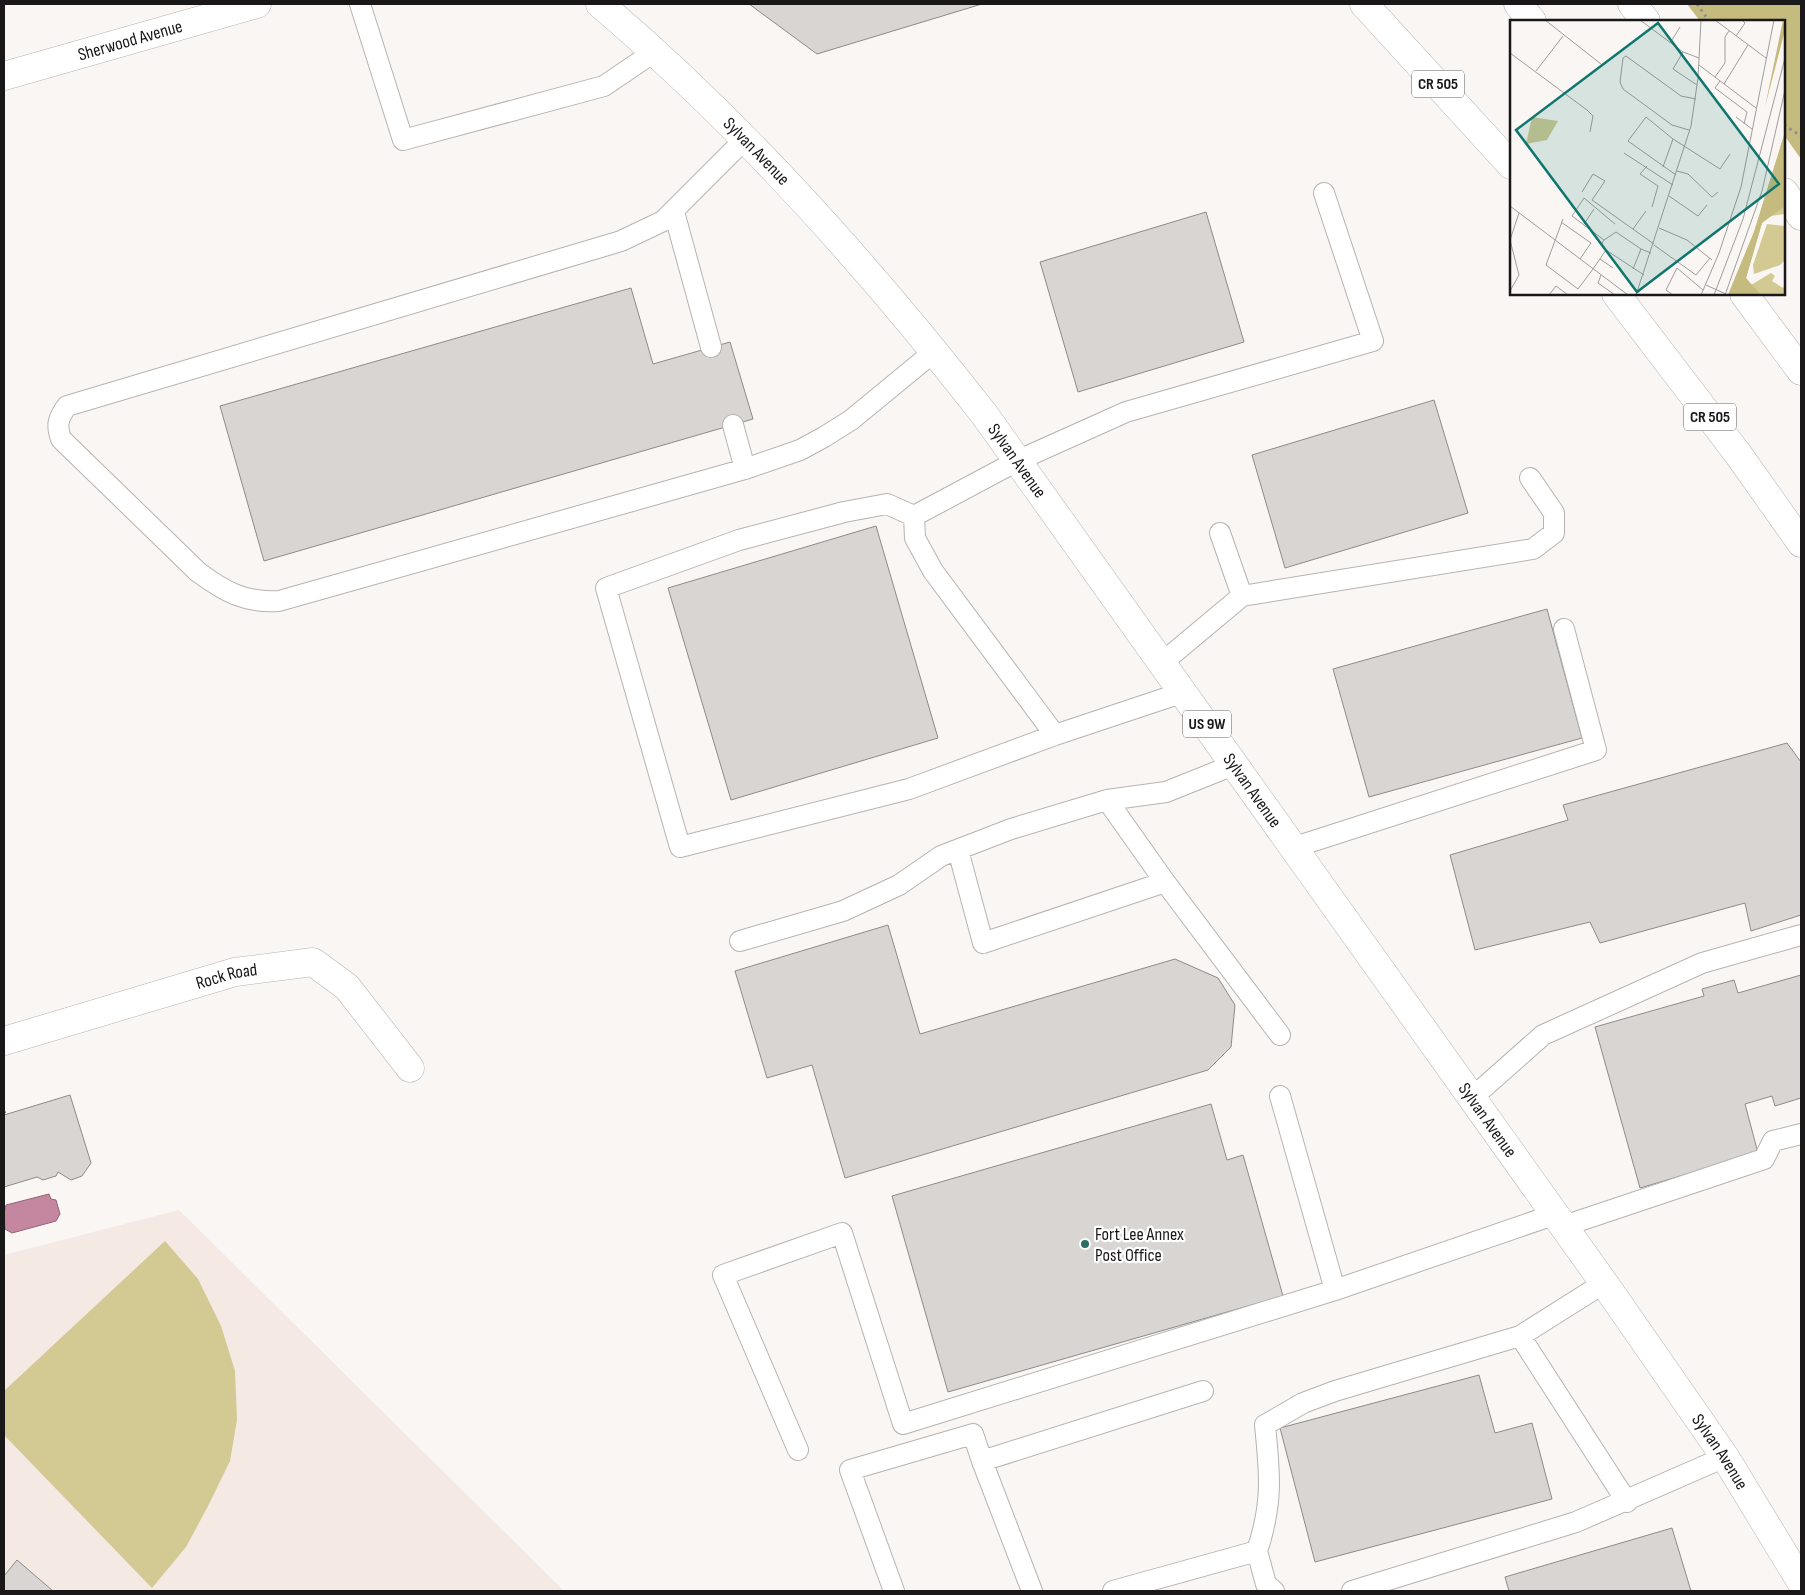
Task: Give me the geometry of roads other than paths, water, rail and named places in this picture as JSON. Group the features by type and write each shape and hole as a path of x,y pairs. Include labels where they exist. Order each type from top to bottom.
{"main road":[{"name":"Sherwood Avenue","path":"4,76 204,11 257,4"},
{"name":"Sylvan Avenue","path":"600,4 654,52 830,228 935,351 1019,460 1604,1282 1725,1457 1801,1582"},
{"name":"CR 505","path":"1364,4 1510,164"},
{"path":"1518,4 1531,20"},
{"path":"1632,4 1645,20"},
{"path":"1785,193 1801,216"},
{"name":"CR 505","path":"1617,295 1738,454 1801,544"},
{"path":"1745,295 1801,370"},
{"name":"Rock Road","path":"4,1041 235,972 313,962 347,987 410,1068"}],"lane":[{"path":"360,4 403,140 604,86 654,52"},
{"path":"744,140 674,212 646,231 621,241 67,406 60,415 57,428 61,439 198,572 237,597 259,602 279,602 746,469 800,450 852,420 935,351"},
{"path":"914,516 1019,460 1126,412 1372,341 1324,193"},
{"path":"674,212 711,347"},
{"path":"733,425 746,469"},
{"path":"1163,662 1242,596 1533,549 1554,533 1554,513 1530,478"},
{"path":"914,516 887,504 844,512 739,540 606,588 680,847 909,789 1055,735 1184,692"},
{"path":"914,516 915,538 933,571 1055,735"},
{"path":"1220,533 1242,596"},
{"path":"1295,847 1596,750 1564,629"},
{"path":"740,941 844,911 899,885 941,856 1012,829 1108,800 1166,792 1236,764"},
{"path":"1108,800 1165,882 1280,1035"},
{"path":"958,850 983,943 1165,882"},
{"path":"1473,1097 1543,1035 1702,963 1801,935"},
{"path":"1280,1096 1335,1290"},
{"path":"798,1450 723,1275 842,1233 903,1424 1560,1220 1764,1159 1773,1141 1801,1134"},
{"path":"1274,1591 1266,1584 1257,1551 1267,1522 1270,1494 1265,1426 1304,1403 1335,1390 1520,1336 1604,1282"},
{"path":"1520,1336 1627,1502"},
{"path":"982,1461 1203,1391"},
{"path":"894,1591 850,1470 973,1434 1032,1591"},
{"path":"1352,1591 1576,1522 1627,1502 1725,1457"},
{"path":"1114,1591 1257,1551"}],"place":[{"name":"Fort Lee Annex Post Office","path":"1085,1244"}]}
